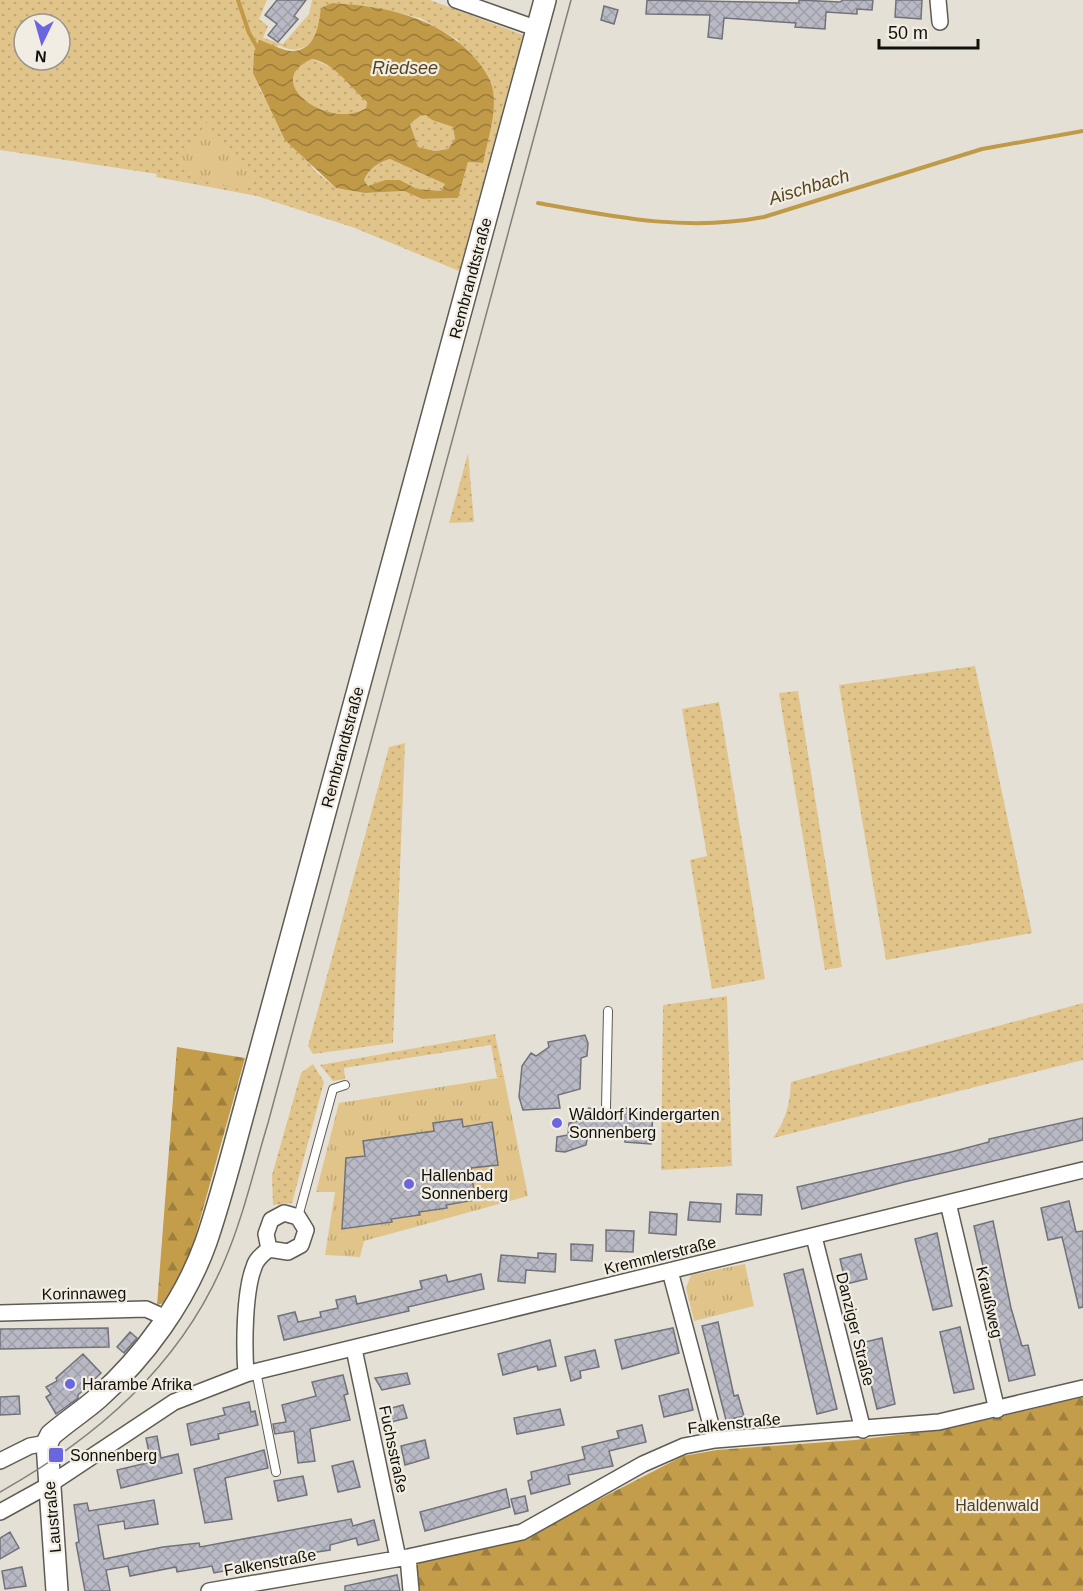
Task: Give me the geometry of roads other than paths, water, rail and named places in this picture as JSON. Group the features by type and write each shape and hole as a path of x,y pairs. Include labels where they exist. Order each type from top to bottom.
{"street":[{"path":"456,0 538,28"},
{"name":"Rembrandtstraße","path":"47,1443 51,1435 98,1398 130,1366 166,1318 186,1286 206,1242 232,1155 545,0"},
{"path":"938,0 940,22"},
{"name":"Kremmlerstraße","path":"0,1512 49,1485 174,1402 251,1372 354,1349 1083,1170"},
{"name":"Kraußweg","path":"948,1203 997,1410"},
{"path":"251,1372 244,1352 250,1279 254,1265 268,1249 266,1234 271,1220 284,1213 298,1217 306,1230 301,1245 288,1252 268,1249"},
{"name":"Danziger Straße","path":"814,1237 863,1430"},
{"path":"670,1271 715,1440"},
{"name":"Korinnaweg","path":"0,1313 146,1309 166,1318"},
{"name":"Fuchsstraße","path":"354,1349 403,1557"},
{"name":"Falkenstraße","path":"209,1591 403,1557 522,1532 644,1464 684,1446 715,1440 863,1430 939,1422 1083,1388"},
{"path":"0,1461 30,1446 47,1443"},
{"name":"Laustraße","path":"47,1443 57,1591"},
{"path":"403,1557 411,1591"}],"lane":[{"path":"606,1108 608,1011"},
{"path":"298,1217 333,1089 345,1085"},
{"path":"251,1372 276,1472"}],"water":[{"name":"Riedsee","path":"332,3 351,4 390,11 426,22 458,42 483,68 493,91 494,109 491,127 483,163 468,162 458,198 422,199 404,191 365,193 336,188 285,140 253,73 254,53 259,40 288,51 306,47 317,30 321,8","holes":["312,59 328,65 342,76 367,102 366,108 351,113 335,113 319,109 306,101 296,91 293,80 298,69","426,115 432,120 453,127 455,139 448,149 435,151 418,147 410,124 420,116","390,159 445,184 441,191 417,189 400,180 385,180 368,186 364,180 369,172 374,166"]}],"waterway":[{"name":"Aischbach","path":"238,0 249,33 258,49"},
{"name":"Aischbach","path":"538,203 651,221 679,223 735,221 764,217 982,149 1083,131"}],"tram line":[{"path":"0,1492 69,1448 132,1396 184,1334 206,1300 231,1245 268,1123 571,0"}],"place":[{"name":"Waldorf Kindergarten Sonnenberg","path":"557,1123"},
{"name":"Hallenbad Sonnenberg","path":"409,1184"},
{"name":"Harambe Afrika","path":"70,1384"},
{"name":"Sonnenberg","path":"56,1455"}],"park label":[{"name":"Haldenwald","path":"997,1505"}]}
